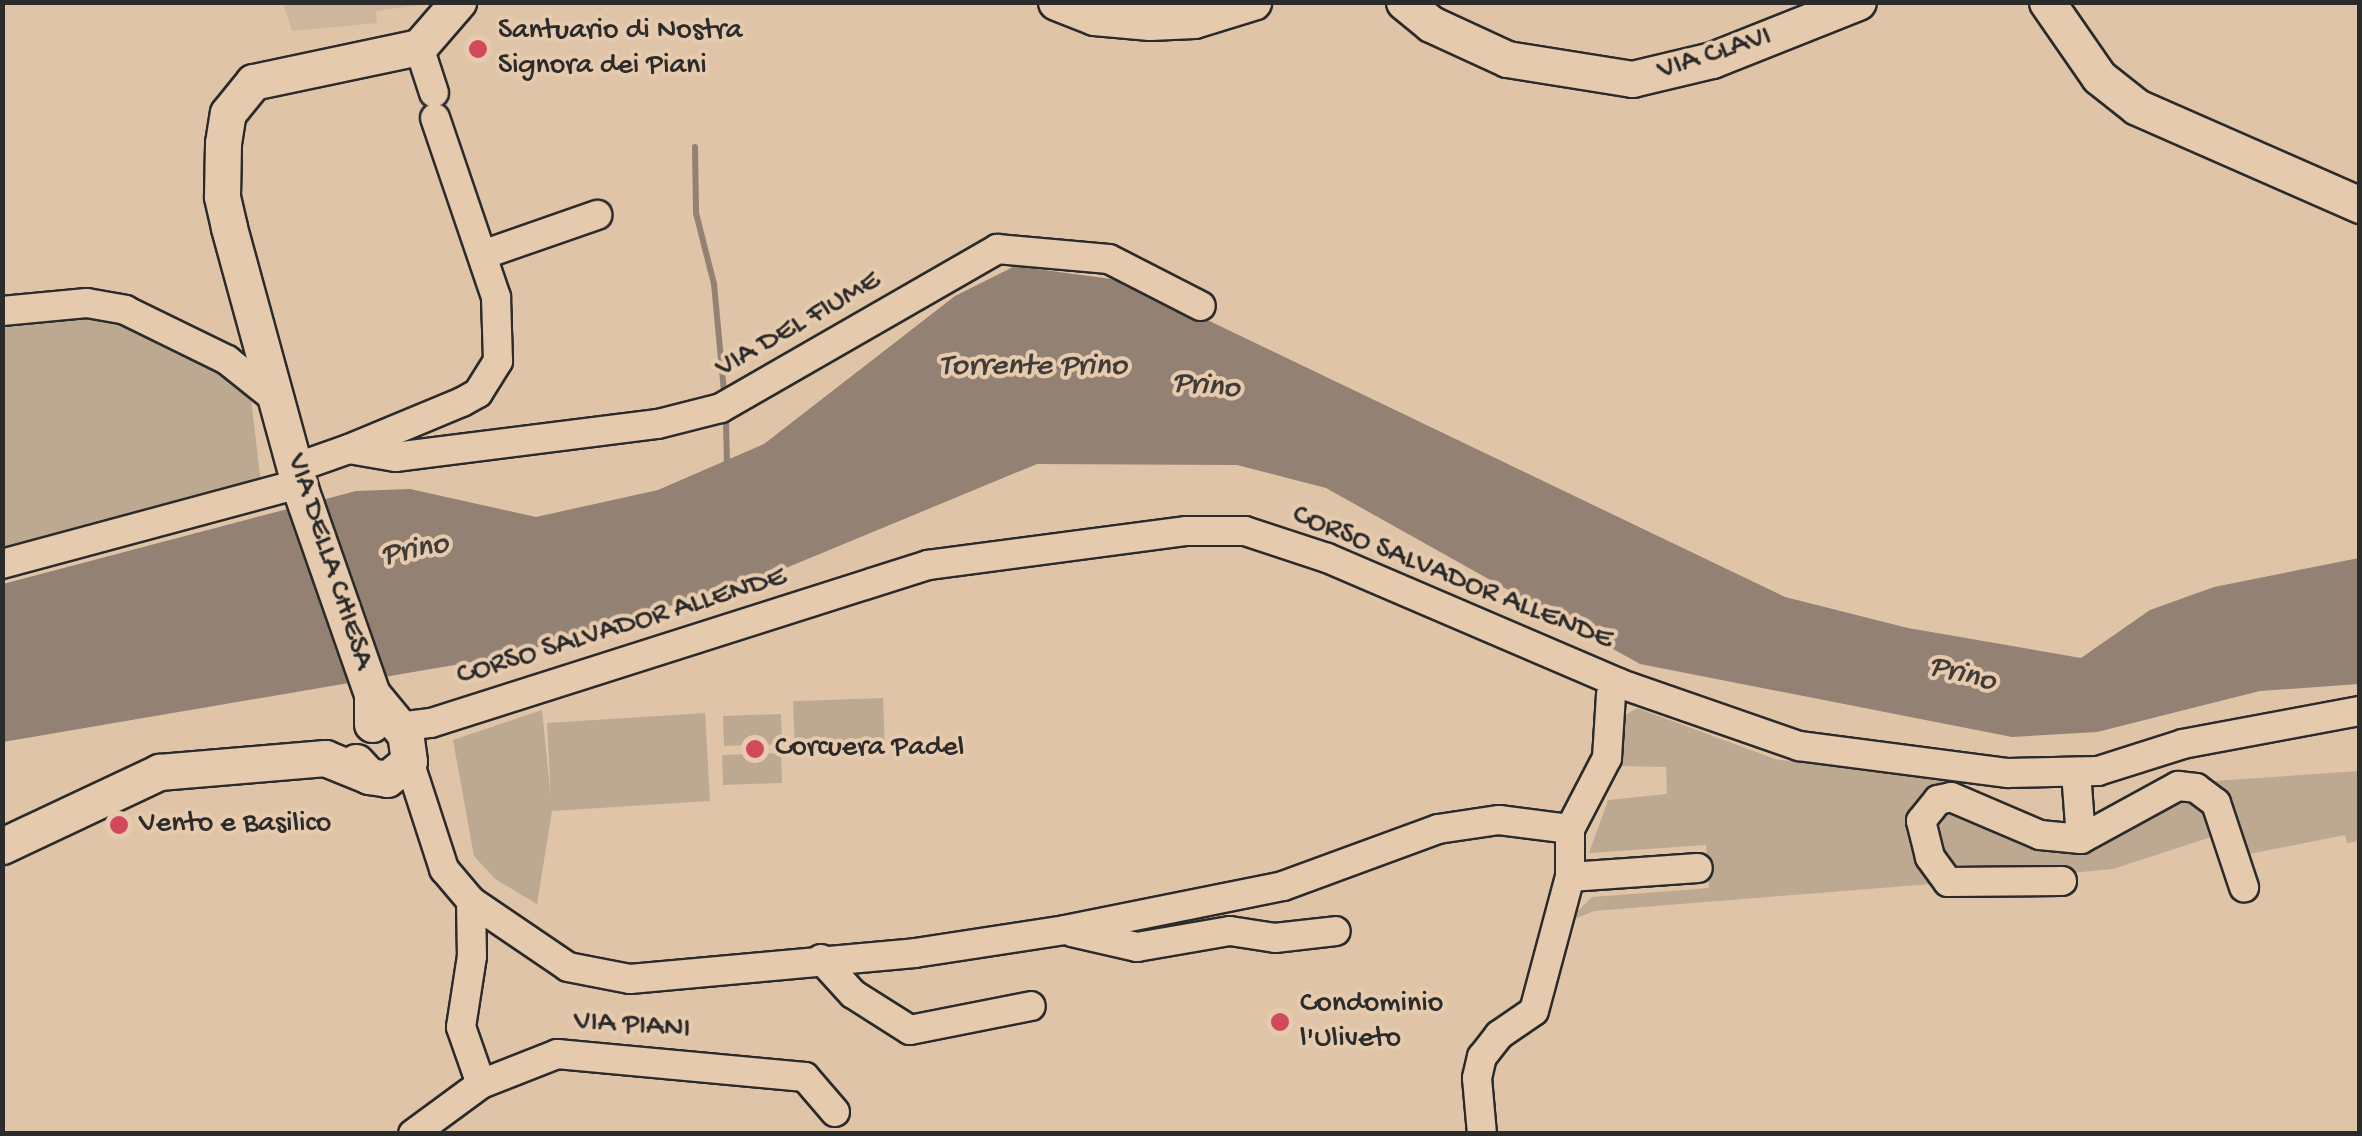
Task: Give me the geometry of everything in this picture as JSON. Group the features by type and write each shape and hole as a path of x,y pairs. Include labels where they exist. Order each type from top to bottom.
{"main road":[{"path":"419,47 458,2"},
{"path":"1056,2 1094,16 1150,22 1194,20 1254,2"},
{"name":"VIA CLAVI","path":"1404,2 1432,24 1508,58 1632,79 1712,60 1858,2"},
{"path":"2047,2 2100,77 2137,106 2360,205"},
{"name":"VIA DELLA CHIESA","path":"373,777 354,754 393,729 298,481 222,196 228,113 254,82 275,72 419,47"},
{"path":"2,846 159,772 324,758 393,729 396,776 373,777 324,758"}],"street":[{"name":"VIA DEL FIUME","path":"2,564 298,481 348,449 462,402 489,378 500,332 485,254 419,47"},
{"path":"485,254 597,215"},
{"name":"VIA DEL FIUME","path":"348,449 395,457 658,424 721,408 996,249 1110,260 1201,306"},
{"path":"2,312 87,302 125,310 227,360 277,400"},
{"name":"CORSO SALVADOR ALLENDE","path":"393,729 928,565 1188,531 1245,532 1327,558 1618,683 1799,746 2008,773 2076,772 2360,711"},
{"path":"1482,1134 1477,1078 1482,1058 1498,1035 1534,1011 1570,877 1570,829 1607,758 1611,695 1618,683"},
{"path":"393,729 444,870 471,901 568,968 630,979 821,959 914,954 1065,930 1283,886 1438,829 1499,820 1570,829"},
{"path":"2076,772 2080,839"},
{"path":"373,777 422,816"},
{"path":"2062,881 1948,882 1930,857 1921,820 1938,800 1951,797 2040,835 2080,839 2178,786 2196,788 2216,802 2244,888"},
{"path":"1570,877 1698,868"},
{"path":"471,901 461,1027 481,1084"},
{"path":"1065,930 1136,947 1230,931 1276,938 1336,931"},
{"path":"821,959 853,994 910,1030 1031,1006"},
{"name":"VIA PIANI","path":"413,1134 481,1084 558,1054 696,1063 805,1077 835,1112"}],"shaded area":[{"path":"442,2 376,11 377,23 292,31 283,3"},
{"path":"88,309 156,326 250,391 261,483 3,553 3,315"},
{"path":"883,698 885,747 795,750 793,701"},
{"path":"1637,708 1775,759 1945,781 1907,831 1931,884 1594,911 1567,922 1592,897 1709,888 1706,845 1589,853 1608,800 1667,794 1666,767 1618,766 1624,716"},
{"path":"542,710 551,799 547,723 705,713 710,801 552,811 537,904 495,879 474,856 453,740"},
{"path":"781,714 782,744 724,746 723,716"},
{"path":"781,753 782,783 723,785 722,755"},
{"path":"2359,771 2359,841 2347,843 2345,835 2244,855 2230,800 2215,781"},
{"path":"2176,796 2200,800 2216,830 2211,837 2113,869 2071,873 2069,867 1949,869 1931,820 1943,805 2039,845"}],"water":[{"name":"Torrente Prino","path":"1015,266 1126,281 1785,597 1908,628 2081,658 2150,610 2214,587 2359,558 2359,684 2260,691 2097,732 2012,737 1640,664 1326,488 1237,465 1037,464 769,575 513,655 3,742 3,584 356,491 410,489 536,517 658,490 764,444 955,296"}],"waterway":[{"path":"695,147 696,213 714,284 724,392"},
{"path":"726,421 727,464"}],"place":[{"name":"Santuario di Nostra Signora dei Piani","path":"478,49"},
{"name":"Corcuera Padel","path":"755,749"},
{"name":"Vento e Basilico","path":"119,825"},
{"name":"Condominio l'Uliveto","path":"1280,1022"}],"water label":[{"name":"Prino","path":"1206,387"},
{"name":"Prino","path":"415,551"},
{"name":"Prino","path":"1962,675"}]}
